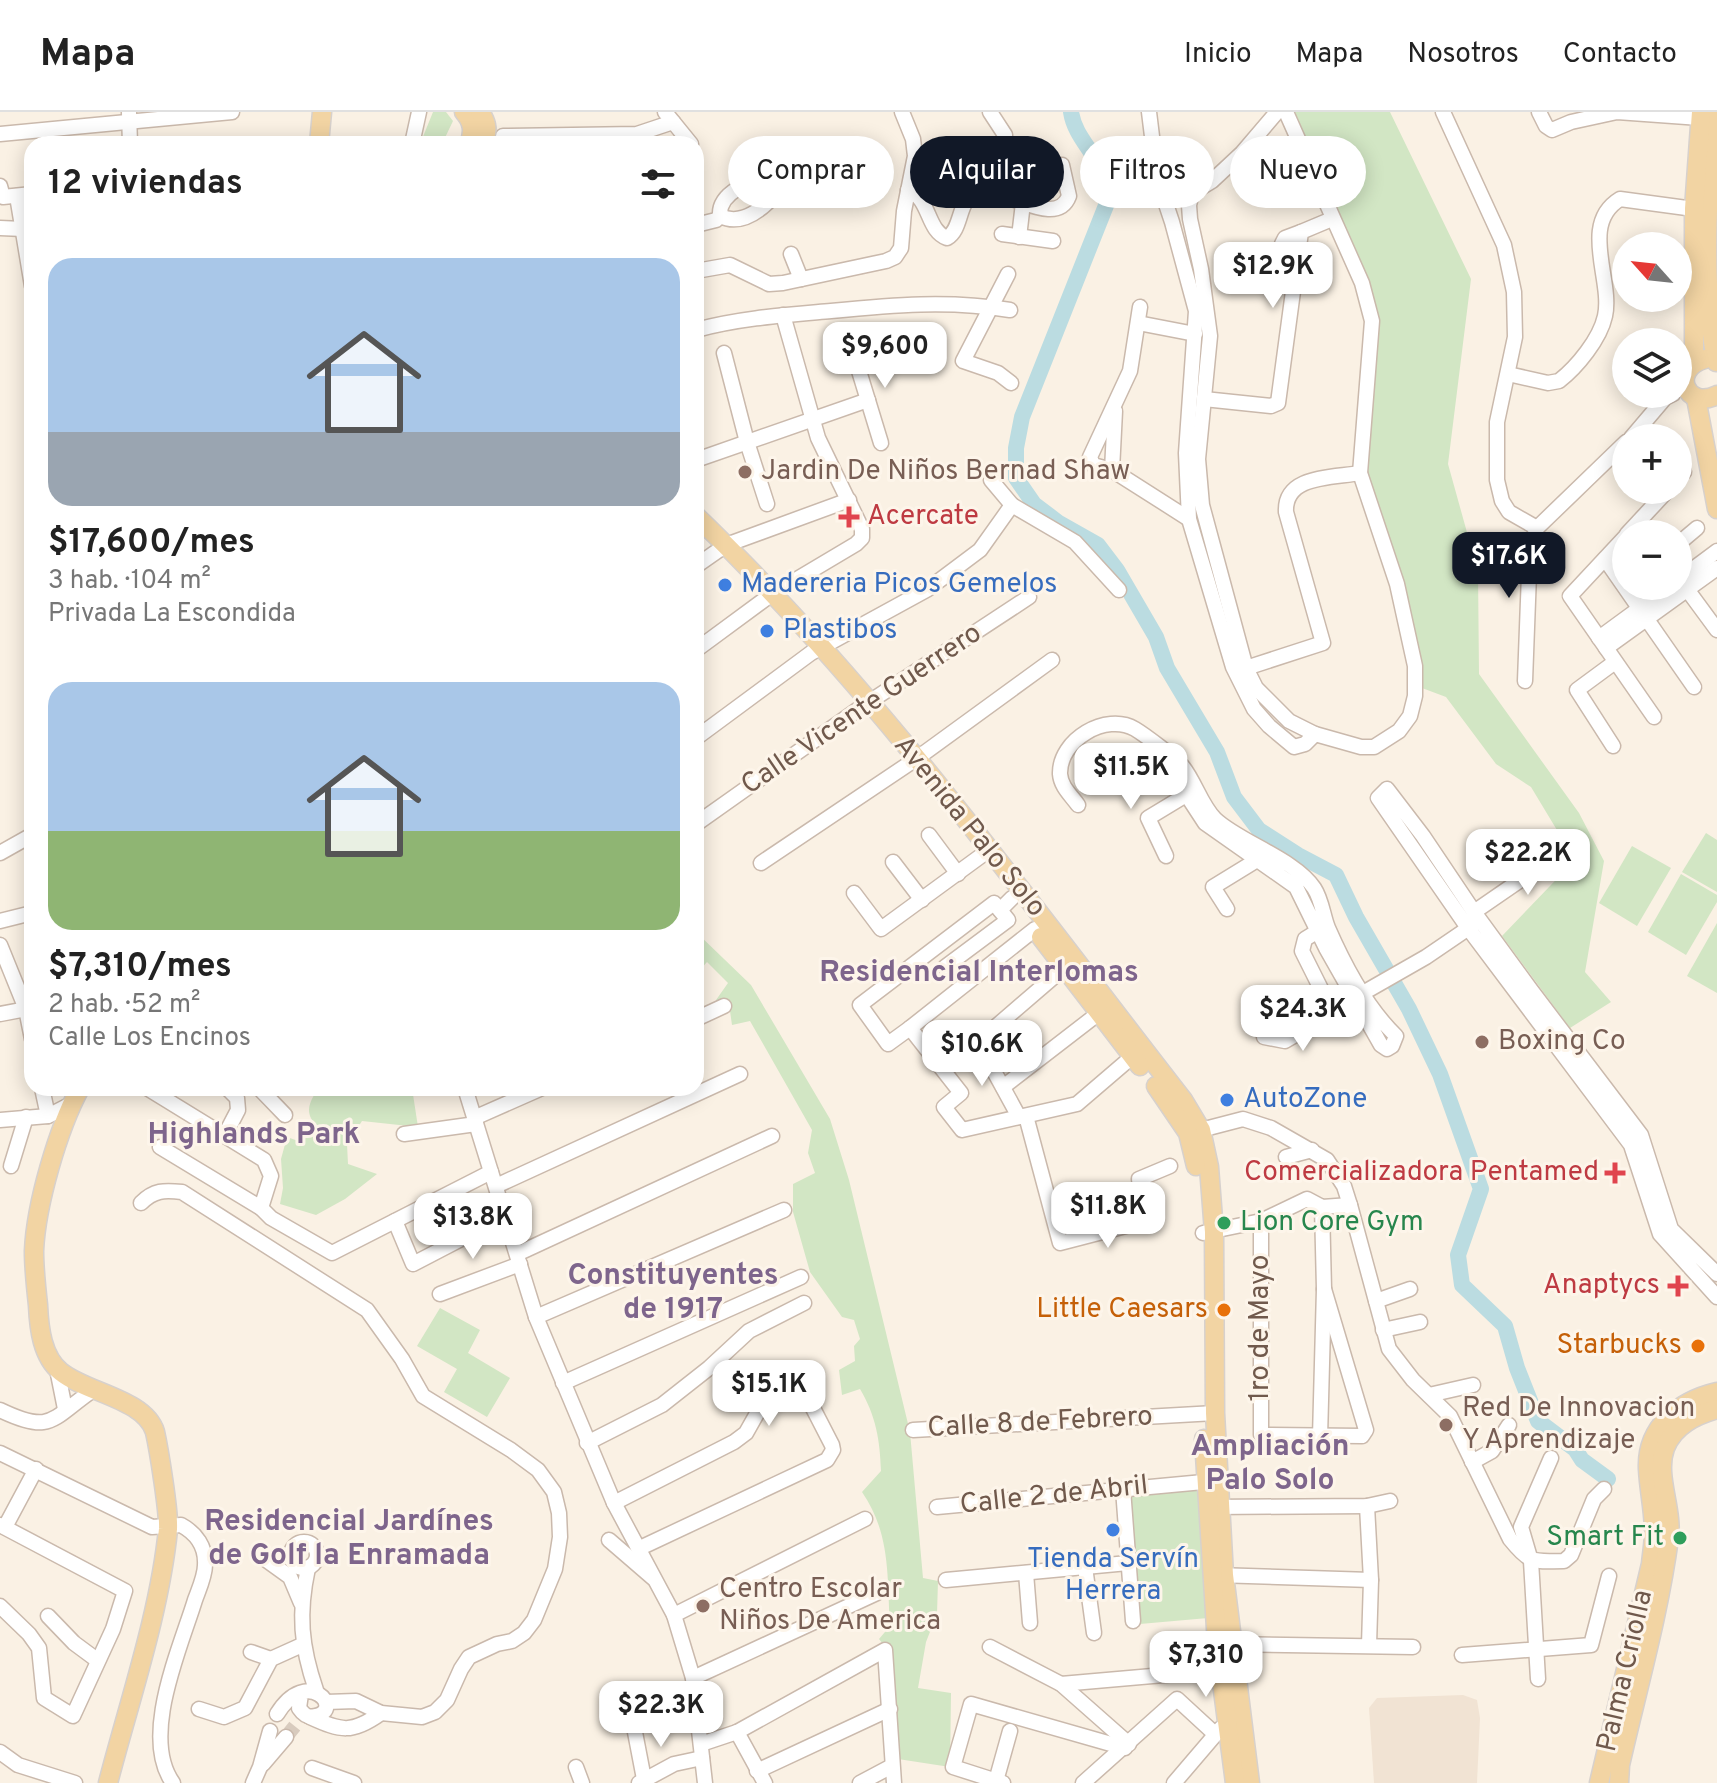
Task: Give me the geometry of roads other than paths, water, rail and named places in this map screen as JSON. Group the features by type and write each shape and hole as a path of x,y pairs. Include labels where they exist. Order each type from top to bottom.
{"main road":[{"path":"320,136 322,112"},
{"path":"464,112 469,118 472,136"},
{"path":"480,112 487,122 486,136"},
{"path":"1692,365 1685,208 1705,114"},
{"path":"1694,362 1705,359 1716,363 1708,317 1705,114"},
{"path":"1692,396 1706,399 1717,395"},
{"path":"1688,408 1717,509"},
{"name":"Avenida Palo Solo","path":"704,526 864,705 1183,1100 1209,1167 1209,1413 1218,1575 1234,1713 1235,1783"},
{"name":"Avenida Palo Solo","path":"704,535 722,548"},
{"name":"Avenida Palo Solo","path":"985,853 1006,904 1035,929 1195,1132"},
{"path":"76,1096 62,1131 38,1217 34,1252 39,1325 45,1350 57,1369 78,1385 140,1409 154,1430 168,1525 157,1593 108,1783"},
{"name":"Palma Criolla","path":"1599,1783 1651,1564 1654,1534 1649,1447 1657,1429 1670,1413 1713,1395"},
{"name":"Palma Criolla","path":"1610,1783 1619,1774 1670,1534 1664,1451 1670,1437 1681,1426 1717,1409"},
{"name":"Avenida Palo Solo","path":"1224,1644 1221,1670 1250,1783"}],"street":[{"path":"0,134 129,116 232,112"},
{"path":"414,136 419,112"},
{"path":"704,270 730,265 769,284 895,257 901,248 915,156 913,139 902,112"},
{"path":"990,112 1005,135"},
{"path":"1149,112 1152,136"},
{"path":"1214,179 1242,153 1277,112"},
{"path":"1189,208 1210,336 1198,459 1202,505 1246,668 1256,688 1289,721 1315,734 1361,747 1374,747 1399,731 1410,716 1415,696 1415,666 1397,584 1360,473 1372,321 1362,283 1286,112"},
{"path":"1443,112 1504,245 1514,292 1515,337 1497,422 1497,480 1502,501 1509,512 1537,528"},
{"path":"1539,112 1546,126 1552,130 1571,122 1617,112 1705,114"},
{"path":"129,116 130,136"},
{"path":"503,136 637,134 669,117 685,136"},
{"path":"1064,172 1068,187 1067,201 1064,203"},
{"path":"13,194 24,235"},
{"path":"720,216 719,210 728,194"},
{"path":"1508,374 1548,383 1559,381 1596,337 1605,316 1606,290 1599,251 1600,233 1613,204 1620,199 1685,208"},
{"path":"720,216 729,220 743,218 761,208"},
{"path":"926,208 939,234 947,238 956,229 963,208"},
{"path":"1019,237 1022,208"},
{"path":"1167,208 1196,311 1186,453 1189,519 1233,667 1254,709 1294,747 1305,744 1315,734"},
{"path":"704,223 720,216"},
{"path":"1204,399 1271,406 1278,403 1301,232 1332,219"},
{"path":"0,228 23,229"},
{"path":"1002,234 1053,241"},
{"path":"791,254 801,279"},
{"path":"1008,274 963,361 998,373 1011,383"},
{"path":"704,329 783,315 956,303 1010,310"},
{"path":"1140,307 1130,371 1090,457 1093,465 1112,470 1189,519"},
{"path":"704,644 768,597 862,538 862,529 818,438 783,315"},
{"path":"1138,323 1195,334"},
{"path":"852,348 881,443"},
{"path":"724,353 767,504"},
{"path":"704,457 868,400"},
{"path":"1112,470 1115,408"},
{"path":"1643,424 1656,408"},
{"path":"1525,681 1530,547 1537,528 1612,456"},
{"path":"1329,658 1285,500 1290,490 1298,484 1360,473"},
{"path":"991,480 1012,505 1075,542 1119,590"},
{"path":"704,560 722,548 849,500"},
{"path":"1644,520 1657,504"},
{"path":"704,732 816,650 928,589 980,550 1012,505"},
{"path":"1692,532 1697,528"},
{"path":"1692,571 1717,551"},
{"path":"1612,552 1570,596 1654,717"},
{"path":"1605,559 1694,687"},
{"path":"1692,577 1717,568"},
{"name":"Calle Vicente Guerrero","path":"704,818 864,705 1029,597"},
{"path":"1692,599 1717,630"},
{"path":"1602,643 1658,600"},
{"path":"1246,668 1323,643"},
{"path":"761,863 911,762 1052,660"},
{"path":"1613,746 1577,690 1615,662"},
{"path":"1078,805 1063,786 1060,775 1062,760 1068,749 1088,731 1101,725 1134,728 1182,765 1215,818 1281,860 1313,887 1312,901 1318,931 1359,998"},
{"path":"1164,752 1171,771 1205,823 1312,901 1359,998"},
{"path":"1474,920 1423,836 1387,789 1378,798 1474,920 1615,1112 1637,1159 1660,1234 1717,1297"},
{"path":"1166,856 1148,818 1186,795"},
{"path":"929,835 958,874"},
{"path":"0,853 24,840"},
{"path":"1359,998 1474,920 1561,852"},
{"path":"854,893 881,929 985,853"},
{"path":"1227,909 1213,887 1257,860"},
{"path":"893,862 922,900"},
{"path":"945,967 1008,920 1006,904 994,903 860,1005 888,1044 1035,929"},
{"path":"0,921 24,915"},
{"path":"1264,1037 1285,1041 1333,1013 1302,951 1305,939 1318,931"},
{"path":"0,945 24,997"},
{"path":"1064,968 978,1042 1022,1116 1060,1243 1145,1221 1139,1179 1170,1166"},
{"path":"704,1015 724,1006"},
{"path":"0,1014 24,1009"},
{"path":"1003,1087 1099,1013"},
{"path":"910,1028 961,1093 944,1107 962,1130 1077,1104 1133,1056"},
{"path":"704,1089 740,1074"},
{"path":"44,1096 48,1116"},
{"path":"0,1120 48,1116 76,1096"},
{"path":"175,1096 264,1160 271,1176 261,1208"},
{"path":"225,1135 238,1110 235,1096"},
{"path":"267,1096 285,1115"},
{"path":"467,1096 536,1317 614,1503 674,1615 693,1678 704,1783"},
{"path":"404,1134 475,1121 526,1096"},
{"path":"160,1147 332,1253 395,1221 688,1096"},
{"path":"1615,1112 1641,1135 1671,1229 1717,1274"},
{"path":"11,1166 26,1117"},
{"path":"1195,1132 1243,1119 1271,1128 1327,1160 1344,1186 1389,1349 1450,1416 1510,1539 1531,1561 1564,1561 1571,1555 1594,1499 1604,1489"},
{"path":"440,1294 772,1136"},
{"path":"1286,1157 1312,1150"},
{"path":"141,1203 150,1194 162,1190 182,1192 367,1310 402,1359 423,1396 511,1450 538,1470 554,1492 560,1537 555,1569 534,1620 524,1633 512,1641 497,1644 469,1657 447,1700 435,1712 422,1717 381,1713 360,1702 326,1702"},
{"path":"1209,1233 1261,1221 1307,1199 1322,1207 1350,1205"},
{"path":"1322,1207 1324,1289 1320,1437 1362,1436 1365,1423 1324,1289"},
{"path":"536,1317 784,1210"},
{"path":"395,1221 413,1264 486,1226"},
{"name":"1ro de Mayo","path":"1261,1221 1261,1435 1320,1437"},
{"path":"563,1383 801,1277"},
{"path":"1376,1301 1410,1289"},
{"path":"587,1443 662,1405 749,1331 804,1303"},
{"path":"1383,1330 1420,1322"},
{"path":"57,1369 65,1409"},
{"path":"614,1503 734,1442 746,1433 768,1394 787,1376 798,1379 832,1445 833,1450 827,1460 640,1548"},
{"path":"1429,1395 1473,1385"},
{"path":"0,1410 24,1422 39,1424 54,1421 65,1409 93,1390"},
{"name":"Calle 8 de Febrero","path":"913,1430 1209,1413"},
{"path":"1472,1462 1492,1451 1509,1425"},
{"path":"0,1453 152,1527 181,1525 199,1540 206,1567 167,1692 161,1727 159,1748 166,1773 173,1783"},
{"path":"1538,1679 1531,1561 1521,1527 1551,1458"},
{"path":"0,1606 39,1648 44,1698 73,1716 113,1629 125,1591 3,1526 36,1469"},
{"name":"Calle 2 de Abril","path":"937,1507 1212,1481"},
{"path":"1123,1489 1133,1621"},
{"path":"1214,1508 1367,1506 1390,1501"},
{"path":"1367,1506 1371,1580 1369,1645"},
{"path":"674,1615 865,1519"},
{"path":"609,1540 657,1581"},
{"path":"265,1559 290,1577 301,1603"},
{"path":"946,1580 1128,1563"},
{"path":"1085,1567 1094,1633"},
{"path":"308,1568 301,1603 308,1692"},
{"path":"1026,1573 1030,1623"},
{"path":"1218,1575 1371,1580"},
{"path":"1462,1655 1591,1645 1609,1576"},
{"path":"693,1678 877,1593"},
{"path":"48,1616 74,1643 97,1660"},
{"path":"1224,1644 1413,1647"},
{"path":"199,1709 224,1717 245,1708 271,1659 302,1645"},
{"path":"990,1647 1061,1684 1127,1746"},
{"path":"634,1727 642,1781 885,1650 894,1783"},
{"path":"251,1652 271,1659"},
{"path":"1061,1684 1221,1670"},
{"path":"308,1692 298,1701 304,1717 334,1728 357,1728 381,1713"},
{"path":"277,1714 287,1701 308,1692 323,1695 326,1702 324,1710 318,1716 304,1717"},
{"path":"1083,1783 1177,1699 1215,1734"},
{"path":"1010,1731 1000,1782 953,1767 971,1704 1127,1746"},
{"path":"737,1732 761,1777 890,1709"},
{"path":"1174,1783 1234,1713"},
{"path":"253,1783 270,1731"},
{"path":"260,1767 286,1737"},
{"path":"0,1752 18,1765 75,1783"},
{"path":"860,1783 892,1766"},
{"path":"576,1767 582,1783"},
{"path":"312,1768 343,1782"},
{"path":"1096,1773 1108,1783"}],"waterway":[{"path":"1071,112 1077,130 1100,167 1107,203 1022,417 1016,448 1016,478 1034,504 1059,523 1098,545 1117,570 1156,637 1167,668 1217,752 1234,797 1259,830 1336,875 1356,917 1409,1009 1440,1074 1481,1189 1458,1255 1462,1285 1505,1326 1517,1368 1538,1421 1608,1479"}],"tunnel":[{"path":"286,1737 298,1722"}],"place":[{"name":"Jardin De Niños Bernad Shaw","path":"745,472"},
{"name":"Acercate","path":"849,517"},
{"name":"Madereria Picos Gemelos","path":"725,585"},
{"name":"Plastibos","path":"767,631"},
{"name":"Boxing Co","path":"1482,1042"},
{"name":"AutoZone","path":"1227,1100"},
{"name":"Comercializadora Pentamed","path":"1615,1173"},
{"name":"Lion Core Gym","path":"1224,1223"},
{"name":"Anaptycs","path":"1678,1286"},
{"name":"Little Caesars","path":"1224,1310"},
{"name":"Starbucks","path":"1698,1346"},
{"name":"Red De Innovacion Y Aprendizaje","path":"1446,1425"},
{"name":"Tienda Servín Herrera","path":"1113,1530"},
{"name":"Smart Fit","path":"1680,1538"},
{"name":"Centro Escolar Niños De America","path":"703,1606"}],"district":[{"name":"Residencial Interlomas","path":"979,973"},
{"name":"Highlands Park","path":"254,1135"},
{"name":"Constituyentes de 1917","path":"673,1293"},
{"name":"Ampliación Palo Solo","path":"1270,1464"},
{"name":"Residencial Jardínes de Golf la Enramada","path":"349,1539"}]}
